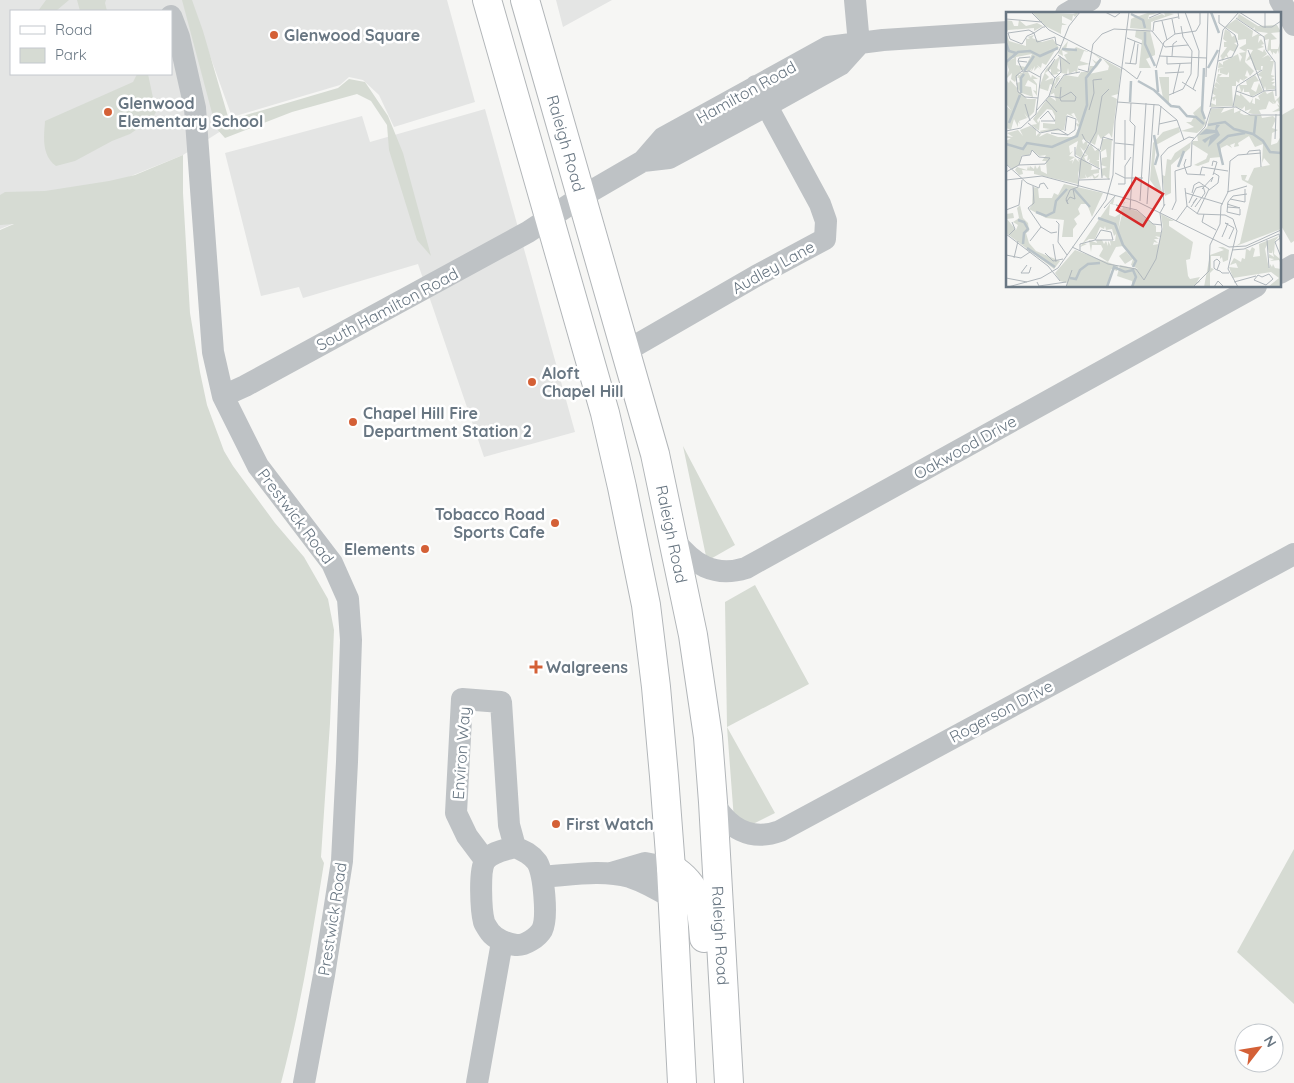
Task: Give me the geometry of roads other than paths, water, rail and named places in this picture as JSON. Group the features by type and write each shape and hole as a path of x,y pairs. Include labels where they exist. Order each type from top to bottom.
{"main road":[{"path":"487,0 604,413 624,496 646,605 656,687 671,868 682,1083"},
{"name":"Raleigh Road","path":"524,0 655,454 693,635 708,737 724,974 729,1083"},
{"path":"671,868 685,878 698,898 703,914 705,959 724,974"}],"street":[{"path":"855,0 859,44"},
{"path":"1069,12 1090,0"},
{"path":"1280,0 1294,26"},
{"name":"Prestwick Road","path":"172,19 179,37 195,108 213,352 223,396 258,466 332,563 348,599 352,640 342,861 304,1083"},
{"name":"Hamilton Road","path":"550,218 644,161 663,138 828,47 883,40 1006,32"},
{"name":"Hamilton Road","path":"644,161 669,158 766,106 840,65 859,44"},
{"name":"Audley Lane","path":"626,351 756,276 825,239 826,222 820,204 756,86"},
{"name":"South Hamilton Road","path":"223,396 245,386 528,232 550,218"},
{"path":"1282,272 1294,265"},
{"name":"Oakwood Drive","path":"674,540 686,555 700,565 710,569 730,572 746,568 1252,288"},
{"name":"Rogerson Drive","path":"713,802 721,816 729,824 750,834 773,834 1294,554"},
{"name":"Environ Way","path":"485,860 467,836 456,813 462,699 501,702 509,826 515,847"},
{"path":"515,847 532,856 539,867 542,877 545,914 542,930 530,941 518,946 502,942 490,933 484,921 480,876 485,860 498,851 515,847"},
{"path":"542,877 609,873 645,863 671,868"},
{"path":"609,873 649,884 672,898"},
{"path":"477,1083 502,942"}],"place":[{"name":"Glenwood Square","path":"274,35"},
{"name":"Glenwood Elementary School","path":"108,112"},
{"name":"Aloft Chapel Hill","path":"532,382"},
{"name":"Chapel Hill Fire Department Station 2","path":"353,422"},
{"name":"Tobacco Road Sports Cafe","path":"555,523"},
{"name":"Elements","path":"425,549"},
{"name":"Walgreens","path":"536,667"},
{"name":"First Watch","path":"556,824"}]}
